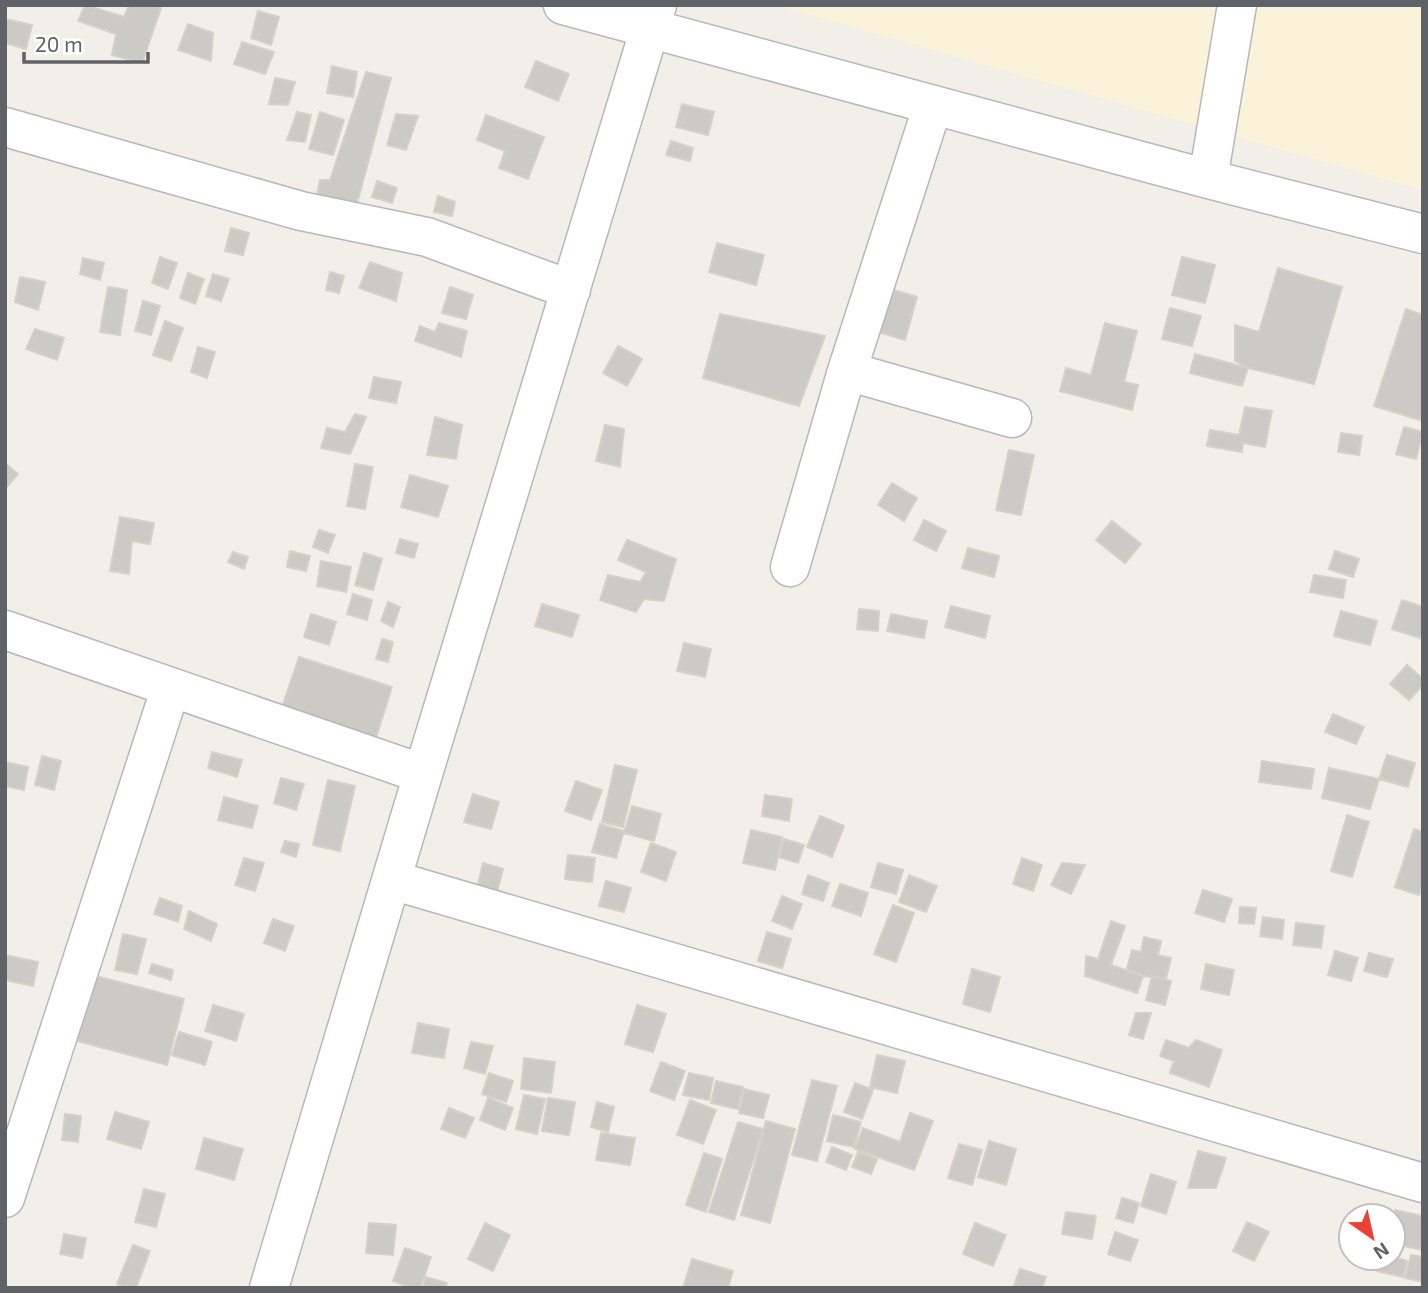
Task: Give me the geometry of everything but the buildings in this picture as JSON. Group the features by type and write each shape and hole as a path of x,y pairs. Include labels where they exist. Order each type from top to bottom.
{"street":[{"path":"563,5 654,17 933,105 1423,234"},
{"path":"1208,179 1237,5"},
{"path":"269,1288 654,17"},
{"path":"790,567 847,371 933,105"},
{"path":"5,127 301,211 427,237 571,290"},
{"path":"847,371 1012,418"},
{"path":"5,630 423,774"},
{"path":"5,1198 171,687"},
{"path":"392,880 1423,1184"}],"sand":[{"path":"777,5 1423,5 1423,190"}]}
